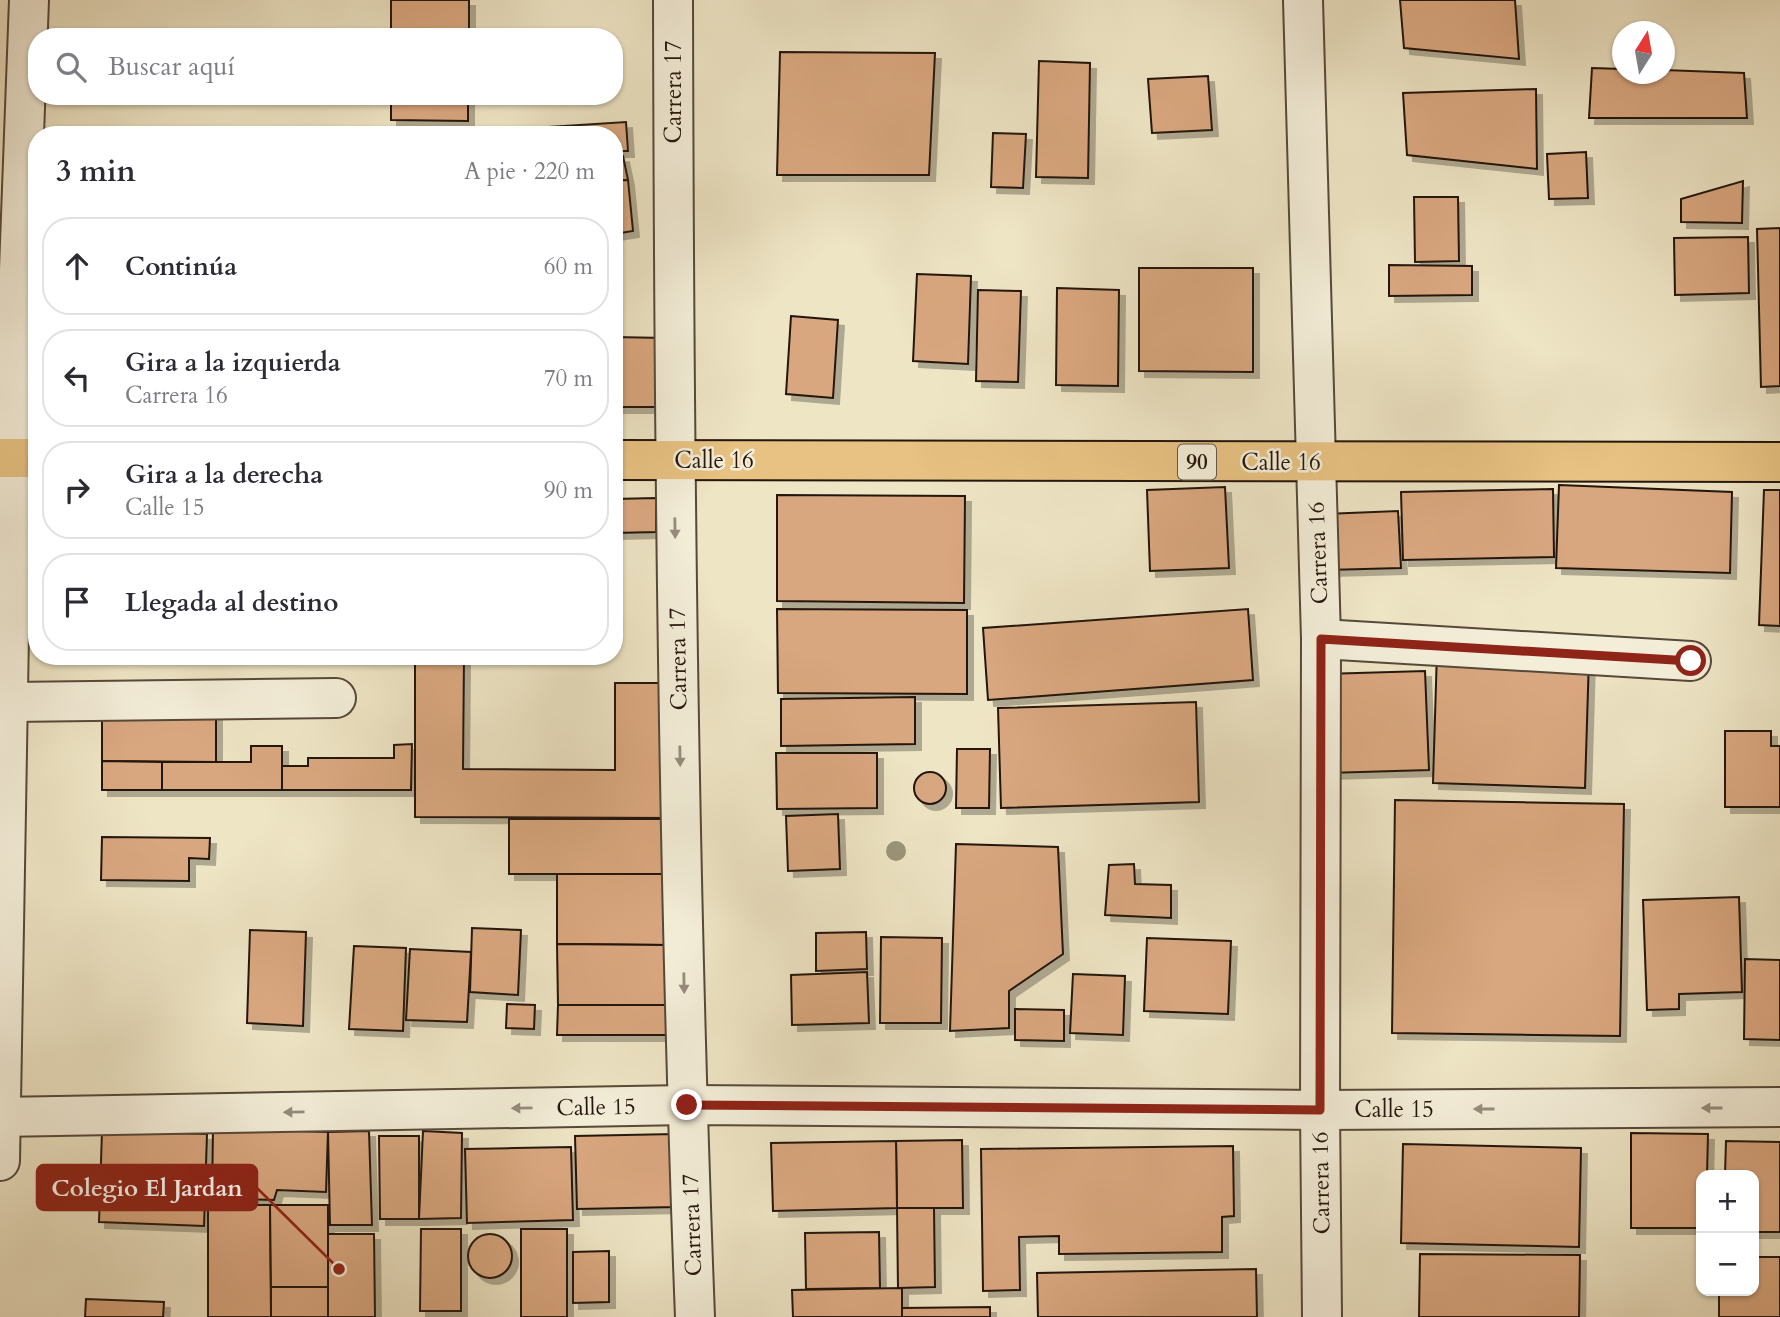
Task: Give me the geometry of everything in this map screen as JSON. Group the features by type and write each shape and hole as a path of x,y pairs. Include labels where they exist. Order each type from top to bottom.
{"highway":[{"name":"Calle 16","path":"623,460 1780,462"}],"street":[{"path":"28,28 29,0"},
{"name":"Carrera 17","path":"673,0 674,460 687,1105 695,1317"},
{"name":"Carrera 16","path":"1303,0 1321,639 1322,1317"},
{"path":"0,1161 28,35"},
{"path":"1321,639 1691,661"},
{"path":"10,702 336,698"},
{"name":"Calle 15","path":"1,1117 687,1105 1320,1110 1780,1107"}],"building":[{"path":"391,0 469,0 469,28 391,28"},
{"path":"1400,0 1515,0 1519,59 1404,48"},
{"path":"780,52 935,53 929,175 777,175"},
{"path":"1039,61 1090,63 1088,178 1036,177"},
{"path":"1592,68 1612,69 1612,84 1675,84 1675,70 1744,73 1747,118 1589,118"},
{"path":"1208,76 1212,130 1152,133 1148,79"},
{"path":"1536,89 1537,169 1407,155 1403,93"},
{"path":"391,105 468,105 468,121 391,120"},
{"path":"626,122 628,151 623,151 623,126 564,126"},
{"path":"993,133 1026,134 1023,188 991,187"},
{"path":"1586,152 1588,198 1549,199 1547,154"},
{"path":"623,156 628,180 623,180"},
{"path":"623,180 628,180 633,231 623,233"},
{"path":"1743,181 1742,223 1681,222 1681,199"},
{"path":"1414,197 1458,197 1459,261 1415,262"},
{"path":"1780,228 1780,386 1761,387 1757,229"},
{"path":"1748,237 1749,293 1675,295 1674,238"},
{"path":"1389,265 1472,266 1472,295 1389,296"},
{"path":"1139,268 1253,268 1253,372 1139,371"},
{"path":"917,274 971,276 968,364 913,361"},
{"path":"1057,288 1119,290 1118,386 1056,385"},
{"path":"978,290 1021,291 1018,382 976,381"},
{"path":"791,316 838,320 833,398 786,394"},
{"path":"623,337 664,338 659,407 623,407"},
{"path":"1559,485 1732,492 1730,573 1556,568"},
{"path":"1225,487 1229,568 1150,571 1147,490"},
{"path":"1553,489 1554,557 1403,560 1401,492"},
{"path":"1764,490 1780,490 1780,626 1759,625"},
{"path":"777,495 965,496 964,603 777,601"},
{"path":"656,498 656,532 623,533 623,499"},
{"path":"1398,511 1401,568 1327,570 1325,514"},
{"path":"777,609 967,610 967,694 778,693"},
{"path":"1248,609 1253,680 988,700 983,628"},
{"path":"1437,651 1589,657 1585,788 1433,783"},
{"path":"415,665 464,665 463,769 615,770 615,683 671,683 671,818 415,817"},
{"path":"1425,671 1429,770 1327,773 1324,674"},
{"path":"915,697 915,744 781,746 781,699"},
{"path":"1196,702 1199,802 1001,808 998,708"},
{"path":"102,707 216,707 216,762 102,761"},
{"path":"1725,731 1771,731 1771,746 1780,746 1780,807 1725,807"},
{"path":"412,744 411,790 282,790 282,766 308,766 308,758 394,758 394,745"},
{"path":"251,746 282,746 282,790 162,790 162,762 251,762"},
{"path":"957,749 990,749 989,808 956,808"},
{"path":"776,753 877,753 877,808 777,809"},
{"path":"102,761 162,762 162,790 102,790"},
{"path":"930,772 941,777 946,788 941,799 930,804 919,799 914,788 919,777"},
{"path":"1395,800 1624,804 1620,1036 1392,1033"},
{"path":"838,814 840,869 788,871 786,816"},
{"path":"509,819 668,819 667,874 509,874"},
{"path":"102,837 210,838 209,859 189,858 189,881 101,880"},
{"path":"956,844 1058,847 1063,954 1009,991 1009,1028 950,1031"},
{"path":"1134,864 1135,884 1171,885 1171,918 1105,915 1109,865"},
{"path":"557,874 667,874 668,945 557,944"},
{"path":"1739,897 1742,992 1679,994 1679,1009 1647,1010 1643,900"},
{"path":"472,928 521,930 518,995 470,992"},
{"path":"250,930 306,932 303,1026 247,1023"},
{"path":"866,932 867,969 816,971 816,933"},
{"path":"881,937 942,938 941,1023 880,1023"},
{"path":"1147,938 1231,941 1228,1014 1144,1011"},
{"path":"557,944 668,945 668,1006 558,1005"},
{"path":"354,946 406,948 403,1031 349,1029"},
{"path":"410,949 471,952 467,1022 406,1020"},
{"path":"1745,959 1780,960 1780,1040 1744,1039"},
{"path":"867,972 869,1023 792,1025 791,975"},
{"path":"1073,974 1125,976 1123,1035 1070,1033"},
{"path":"507,1004 535,1005 534,1029 506,1028"},
{"path":"558,1005 682,1005 682,1035 557,1035"},
{"path":"1015,1009 1064,1010 1064,1041 1015,1040"},
{"path":"213,1128 328,1132 326,1192 277,1190 274,1200 212,1198"},
{"path":"102,1131 207,1134 204,1226 99,1222"},
{"path":"369,1131 372,1225 330,1225 328,1132"},
{"path":"423,1131 462,1133 461,1218 419,1219"},
{"path":"1631,1133 1708,1134 1707,1170 1696,1170 1696,1228 1631,1228"},
{"path":"675,1134 677,1207 577,1209 575,1136"},
{"path":"379,1136 419,1136 419,1219 380,1219"},
{"path":"962,1140 963,1208 897,1208 896,1141"},
{"path":"896,1141 897,1208 773,1211 771,1143"},
{"path":"1726,1141 1780,1142 1780,1232 1759,1232 1759,1170 1725,1170"},
{"path":"1403,1144 1581,1148 1579,1247 1401,1243"},
{"path":"1233,1146 1234,1216 1222,1217 1222,1252 1059,1254 1059,1236 1019,1237 1020,1290 983,1291 981,1149"},
{"path":"571,1147 573,1220 467,1223 465,1149"},
{"path":"208,1205 270,1205 271,1317 208,1317"},
{"path":"270,1205 328,1205 328,1287 271,1287"},
{"path":"897,1208 934,1208 935,1287 898,1288"},
{"path":"421,1229 461,1229 461,1311 420,1311"},
{"path":"521,1229 567,1229 567,1317 521,1317"},
{"path":"879,1232 880,1288 806,1289 805,1233"},
{"path":"328,1234 374,1234 375,1317 328,1317"},
{"path":"490,1234 506,1240 512,1256 506,1272 490,1278 474,1272 468,1256 474,1240"},
{"path":"609,1251 609,1302 573,1303 573,1252"},
{"path":"1420,1254 1580,1255 1579,1317 1419,1317"},
{"path":"1759,1257 1780,1257 1780,1317 1719,1317 1719,1296 1759,1296"},
{"path":"1256,1269 1257,1317 1038,1317 1037,1273"},
{"path":"271,1287 328,1287 328,1317 271,1317"},
{"path":"902,1288 902,1317 793,1317 792,1290"},
{"path":"86,1299 164,1302 163,1317 85,1317"},
{"path":"990,1307 990,1317 902,1317 902,1308"}],"place":[{"name":"Colegio El Jardan","path":"339,1269"}],"route":[{"path":"687,1105 1320,1110 1321,639 1691,661"}]}
